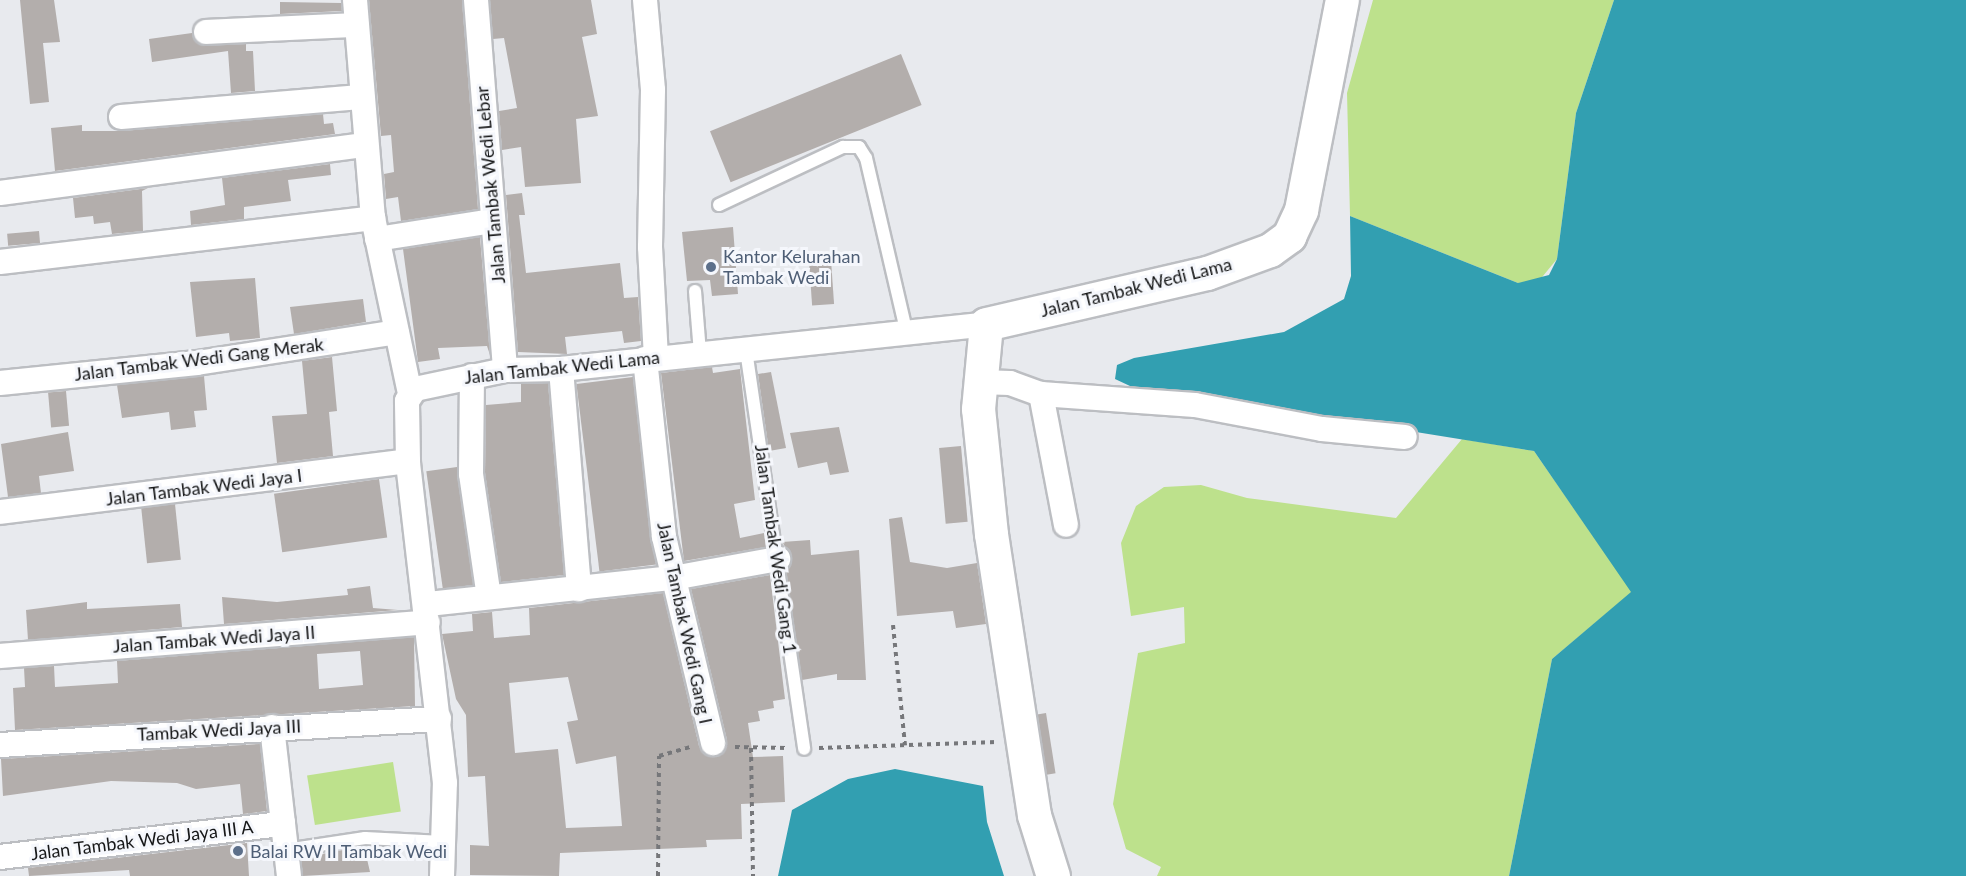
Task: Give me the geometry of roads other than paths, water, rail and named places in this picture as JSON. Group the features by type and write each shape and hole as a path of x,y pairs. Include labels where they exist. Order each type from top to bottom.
{"street":[{"path":"355,0 363,145 375,228 410,394 408,461 439,719 442,876"},
{"name":"Jalan Tambak Wedi Lebar","path":"476,0 505,370"},
{"name":"Jalan Tambak Wedi Gang I","path":"645,0 653,90 650,358 673,579 713,743"},
{"name":"Jalan Tambak Wedi Lama","path":"410,394 419,386 505,370 561,369 986,324 1207,273 1270,250 1289,236 1301,210 1342,0"},
{"path":"206,32 356,26"},
{"path":"122,117 360,97"},
{"path":"0,193 363,145"},
{"path":"0,262 375,228 492,221"},
{"path":"986,324 979,382 991,534 1034,815 1053,876"},
{"name":"Jalan Tambak Wedi Gang Merak","path":"0,383 197,363 397,332"},
{"path":"561,369 579,589"},
{"path":"472,376 471,474 489,597"},
{"path":"979,382 1010,383 1041,394 1147,399 1404,437"},
{"path":"1041,394 1066,525"},
{"name":"Jalan Tambak Wedi Jaya I","path":"0,512 408,461"},
{"name":"Jalan Tambak Wedi Jaya II","path":"0,656 428,613 489,597 673,579 778,559"},
{"name":"Tambak Wedi Jaya III","path":"0,745 272,727 439,719"},
{"path":"272,727 289,876"},
{"name":"Jalan Tambak Wedi Jaya III A","path":"0,857 283,824"}],"lane":[{"path":"719,205 843,147 859,147 866,158 925,329"},
{"path":"695,291 700,353"},
{"name":"Jalan Tambak Wedi Gang 1","path":"746,350 804,749"},
{"path":"286,850 365,838 443,842"}],"water":[{"path":"1614,0 1966,0 1966,876 1509,876 1552,659 1631,592 1534,451 1130,386 1115,379 1117,365 1134,358 1284,332 1344,299 1351,276 1350,216 1518,283 1549,275 1557,259 1576,113"},
{"path":"895,769 983,786 987,822 1004,876 778,876 792,810 848,779"}],"place":[{"name":"Kantor Kelurahan Tambak Wedi","path":"711,267"},
{"name":"Balai RW II Tambak Wedi","path":"238,851"}]}
